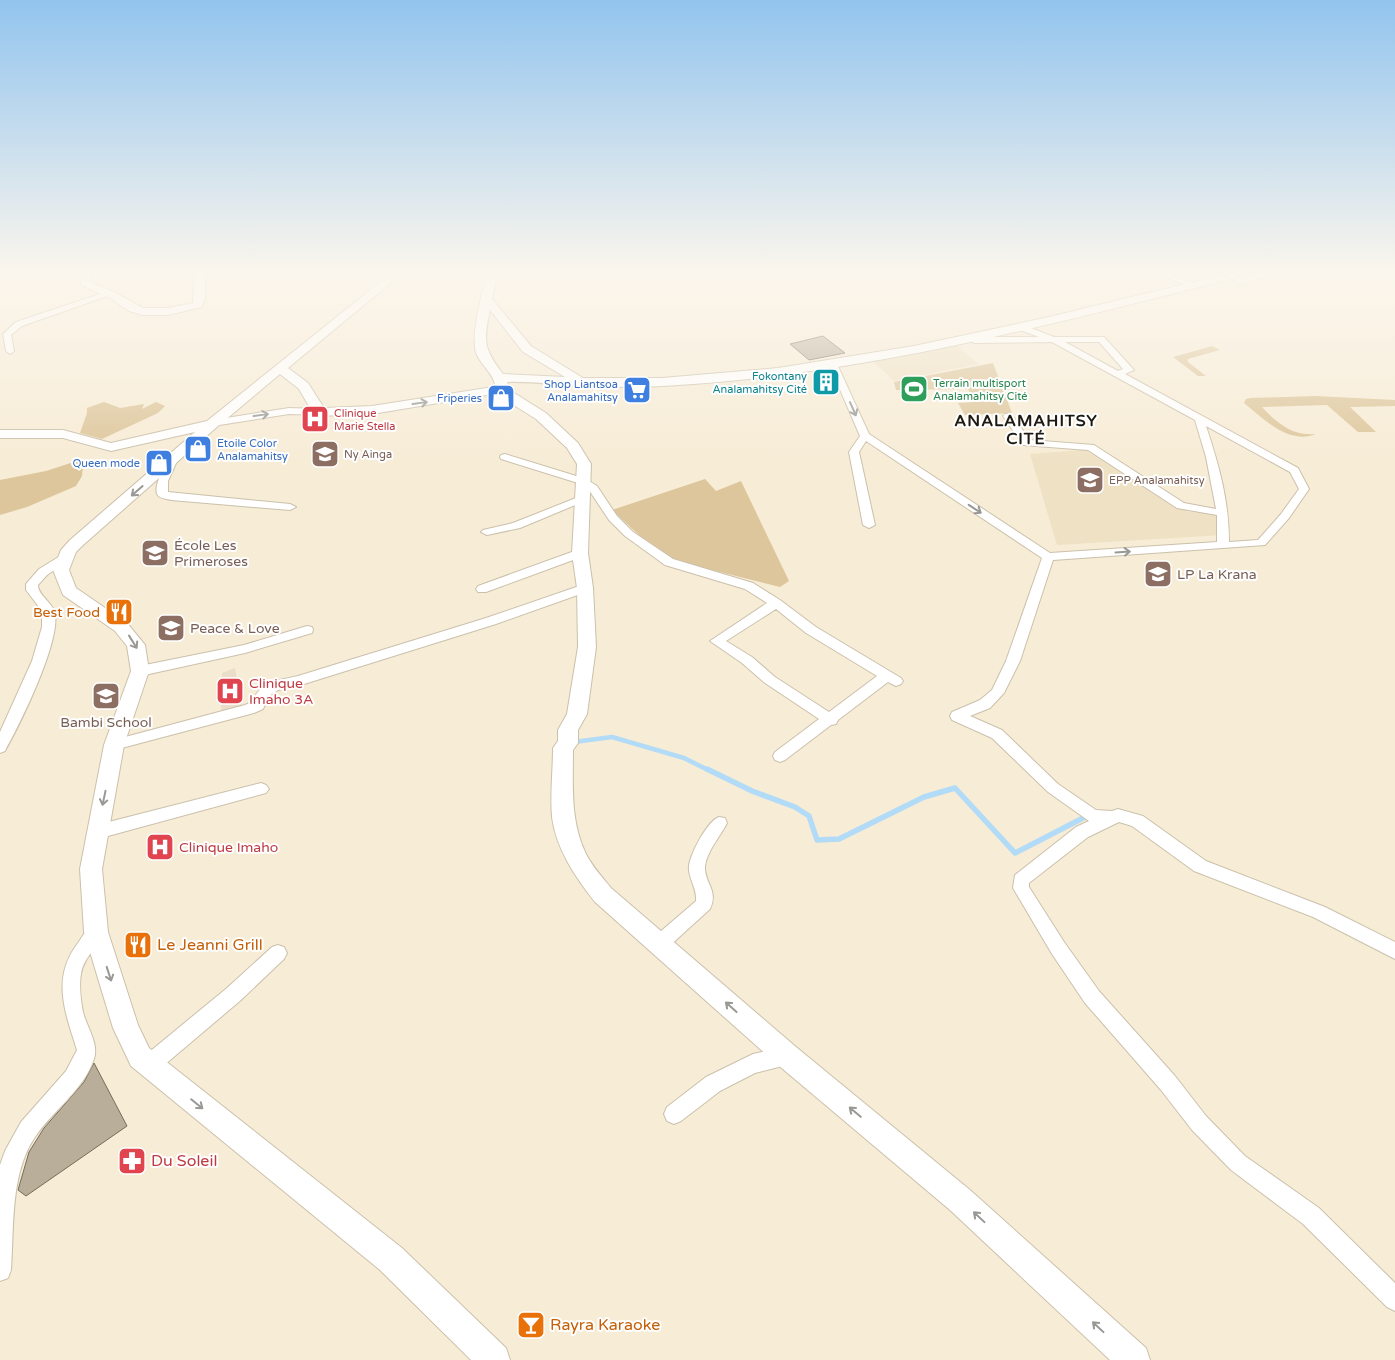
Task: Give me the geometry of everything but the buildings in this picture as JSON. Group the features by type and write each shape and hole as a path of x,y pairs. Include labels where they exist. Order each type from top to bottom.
{"main road":[{"path":"322,334 213,423 172,461 76,543 65,558 61,570 69,592 121,627 136,645 140,671 114,745 97,832 91,869 96,932 126,1028 140,1057 391,1259 494,1360"},
{"path":"481,334 480,348 483,356 506,394 541,416 573,446 584,464 581,490 580,553 586,588 587,648 577,714 568,730 568,743 564,748 563,818 575,855 584,871 603,895 787,1056 960,1200 1134,1360"},
{"path":"516,334 527,348 581,382"},
{"path":"500,382 526,377 581,382 712,379 833,364 989,334"},
{"path":"279,369 300,382 315,400 319,412 372,410 487,392 497,390 500,382"},
{"path":"0,434 63,434 111,447 213,423"}],"street":[{"path":"7,334 10,351"},
{"path":"833,364 865,436 1048,557 1262,543 1285,516 1304,489 1294,470 1055,340 1040,334"},
{"path":"971,338 974,340 1101,339 1129,370 1118,374"},
{"path":"213,423 289,411 319,412"},
{"path":"1008,416 1027,443 1090,447 1180,506 1223,513"},
{"path":"1199,418 1211,456 1223,513 1223,546"},
{"path":"865,436 854,452 868,525"},
{"path":"506,457 528,463 581,490"},
{"path":"172,461 163,481 162,494 180,498 290,507"},
{"path":"487,532 516,526 581,490 594,488 613,518 629,534 670,562 749,586 776,603 811,630 892,679 780,756"},
{"path":"482,588 580,553"},
{"path":"1048,557 1016,652 997,693 985,704 957,716 997,734 1053,788 1092,816 1102,818 1118,816 1137,822 1200,866 1319,912 1395,951"},
{"path":"0,747 24,695 46,641 49,627 49,614 45,603 32,590 32,584 42,572 65,558"},
{"path":"114,745 249,709 258,705 263,693 274,686 299,681 491,621 586,588"},
{"path":"776,603 717,641 747,660 770,680 831,720"},
{"path":"140,671 245,649 307,630"},
{"path":"97,832 261,789"},
{"path":"1118,816 1082,832 1021,880 1021,888 1058,948 1092,997 1168,1084 1199,1123 1238,1162 1311,1216 1395,1299"},
{"path":"659,944 704,904 706,891 697,869 697,860 719,823"},
{"path":"0,1270 7,1177 15,1151 28,1129 73,1078 84,1060 87,1050 74,1012 71,976 75,961 96,932"},
{"path":"150,1065 234,994 278,953"},
{"path":"674,1114 713,1084 753,1064 787,1056"}],"shaded area":[{"path":"957,345 978,364 894,381 874,362"},
{"path":"1212,346 1220,350 1188,359 1188,362 1206,376 1198,376 1173,357"},
{"name":"Terrain multisport Analamahitsy Cité","path":"993,363 1012,413 965,415 958,403 974,402 968,389 896,390 894,382"},
{"path":"1315,396 1395,400 1395,406 1350,407 1376,432 1358,432 1327,405 1262,407 1279,423 1292,431 1316,434 1296,436 1277,429 1244,403 1246,399 1251,398"},
{"path":"104,402 120,408 144,404 142,409 156,402 165,406 158,413 102,439 80,433 87,408"},
{"name":"EPP Analamahitsy","path":"1096,449 1188,512 1223,513 1223,535 1057,545 1030,454"},
{"path":"80,460 92,461 83,465 82,476 76,486 27,507 0,515 0,480 46,471"},
{"path":"705,479 716,491 741,481 789,581 780,587 676,561 640,536 612,510"},
{"name":"Clinique Imaho 3A","path":"235,668 242,709 221,716 222,673"}],"waterway":[{"path":"574,742 612,737 684,758 710,771"},
{"path":"707,769 752,791 795,807 809,816 817,840 839,839 924,797 955,788 1015,853 1083,818"}],"place":[{"name":"Fokontany Analamahitsy Cité","path":"826,382"},
{"name":"Terrain multisport Analamahitsy Cité","path":"914,389"},
{"name":"Shop Liantsoa Analamahitsy","path":"637,390"},
{"name":"Friperies","path":"501,398"},
{"name":"Clinique Marie Stella","path":"315,419"},
{"name":"Etoile Color Analamahitsy","path":"198,449"},
{"name":"Ny Ainga","path":"325,454"},
{"name":"Queen mode","path":"159,463"},
{"name":"EPP Analamahitsy","path":"1090,480"},
{"name":"École Les Primeroses","path":"155,553"},
{"name":"LP La Krana","path":"1158,574"},
{"name":"Best Food","path":"119,612"},
{"name":"Peace & Love","path":"171,628"},
{"name":"Clinique Imaho 3A","path":"230,691"},
{"name":"Bambi School","path":"106,696"},
{"name":"Clinique Imaho","path":"160,847"},
{"name":"Le Jeanni Grill","path":"138,945"},
{"name":"Du Soleil","path":"132,1161"},
{"name":"Rayra Karaoke","path":"531,1325"}],"district":[{"name":"ANALAMAHITSY CITÉ","path":"1026,430"}]}
